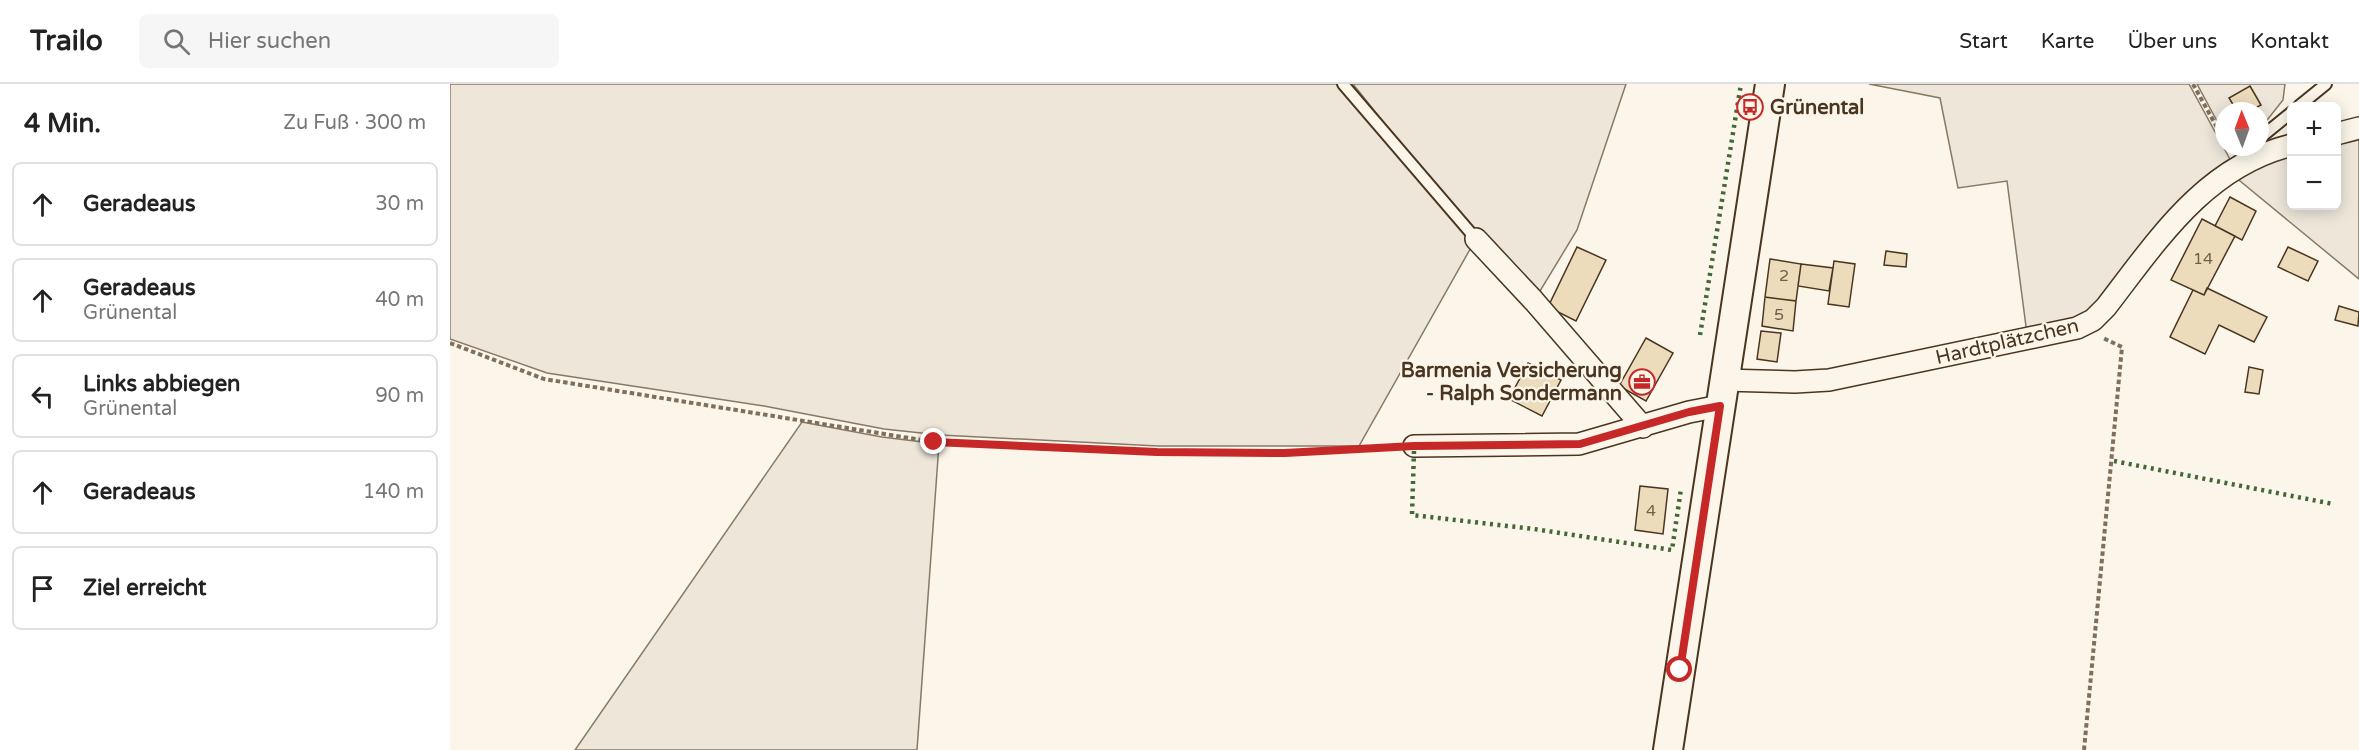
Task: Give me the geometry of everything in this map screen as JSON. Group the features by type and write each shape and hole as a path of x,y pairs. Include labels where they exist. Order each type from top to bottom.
{"main road":[{"path":"1668,750 1770,84"}],"street":[{"path":"2341,133 2359,128"},
{"name":"Hardtplätzchen","path":"2269,146 2287,145"},
{"name":"Hardtplätzchen","path":"1722,393 1795,382 1829,380 2077,328 2093,320 2106,308 2180,212 2246,156"},
{"path":"1476,239 1534,301 1643,426"},
{"path":"1414,446 1580,444 1689,412 1722,393"}],"lane":[{"path":"1343,84 1476,239"},
{"path":"2304,102 2326,84"},
{"path":"2269,135 2287,117"}],"path":[{"path":"2193,84 2215,124"},
{"path":"2077,328 2122,347 2084,750"},
{"path":"450,343 544,379 934,442 1157,452 1285,453 1414,446"}],"shaded area":[{"path":"450,84 1337,84 1473,244 1359,446 1158,446 940,435 884,429 764,406 547,373 450,339"},
{"path":"1353,84 1626,84 1577,230 1534,301 1432,183"},
{"path":"1869,84 2189,84 2215,132 2215,156 2228,156 2232,163 2199,183 2169,211 2137,256 2095,306 2073,320 2027,334 2007,181 1958,188 1940,98"},
{"path":"2197,84 2285,84 2283,100 2269,118 2269,102 2215,102 2215,117"},
{"path":"2359,135 2359,279 2234,176 2287,154 2287,210 2341,210 2341,140"},
{"path":"802,422 882,437 939,444 917,750 575,750"}],"building":[{"path":"2250,86 2259,102 2231,102 2229,98"},
{"path":"2230,197 2256,211 2242,240 2215,226"},
{"path":"2202,219 2235,236 2204,295 2171,280"},
{"path":"1577,247 1606,260 1576,321 1548,307"},
{"path":"2288,247 2318,261 2308,281 2278,267"},
{"path":"1886,251 1907,254 1906,267 1884,265"},
{"path":"1770,259 1801,264 1796,301 1765,297"},
{"path":"1834,261 1855,264 1849,307 1828,304"},
{"path":"1801,264 1833,268 1829,291 1798,286"},
{"path":"2207,288 2267,317 2254,342 2219,325 2205,354 2170,337 2193,290 2204,295"},
{"path":"1765,297 1796,301 1793,331 1762,326"},
{"path":"2339,306 2359,312 2358,326 2335,320"},
{"path":"1761,331 1781,333 1777,362 1757,359"},
{"path":"1646,338 1673,353 1646,401 1619,386"},
{"path":"1528,363 1561,380 1542,416 1509,399"},
{"path":"2249,367 2263,370 2259,394 2245,392"},
{"path":"1640,486 1668,489 1663,534 1635,530"}],"hedge":[{"path":"1700,335 1741,84"},
{"path":"1414,451 1412,515 1534,529 1672,550 1681,489"},
{"path":"2114,461 2333,504"}],"place":[{"name":"Grünental","path":"1750,107"},
{"name":"Barmenia Versicherung - Ralph Sondermann","path":"1642,382"}],"route":[{"path":"934,442 1157,452 1285,453 1414,446 1580,444 1689,412 1720,406 1680,670"}]}
